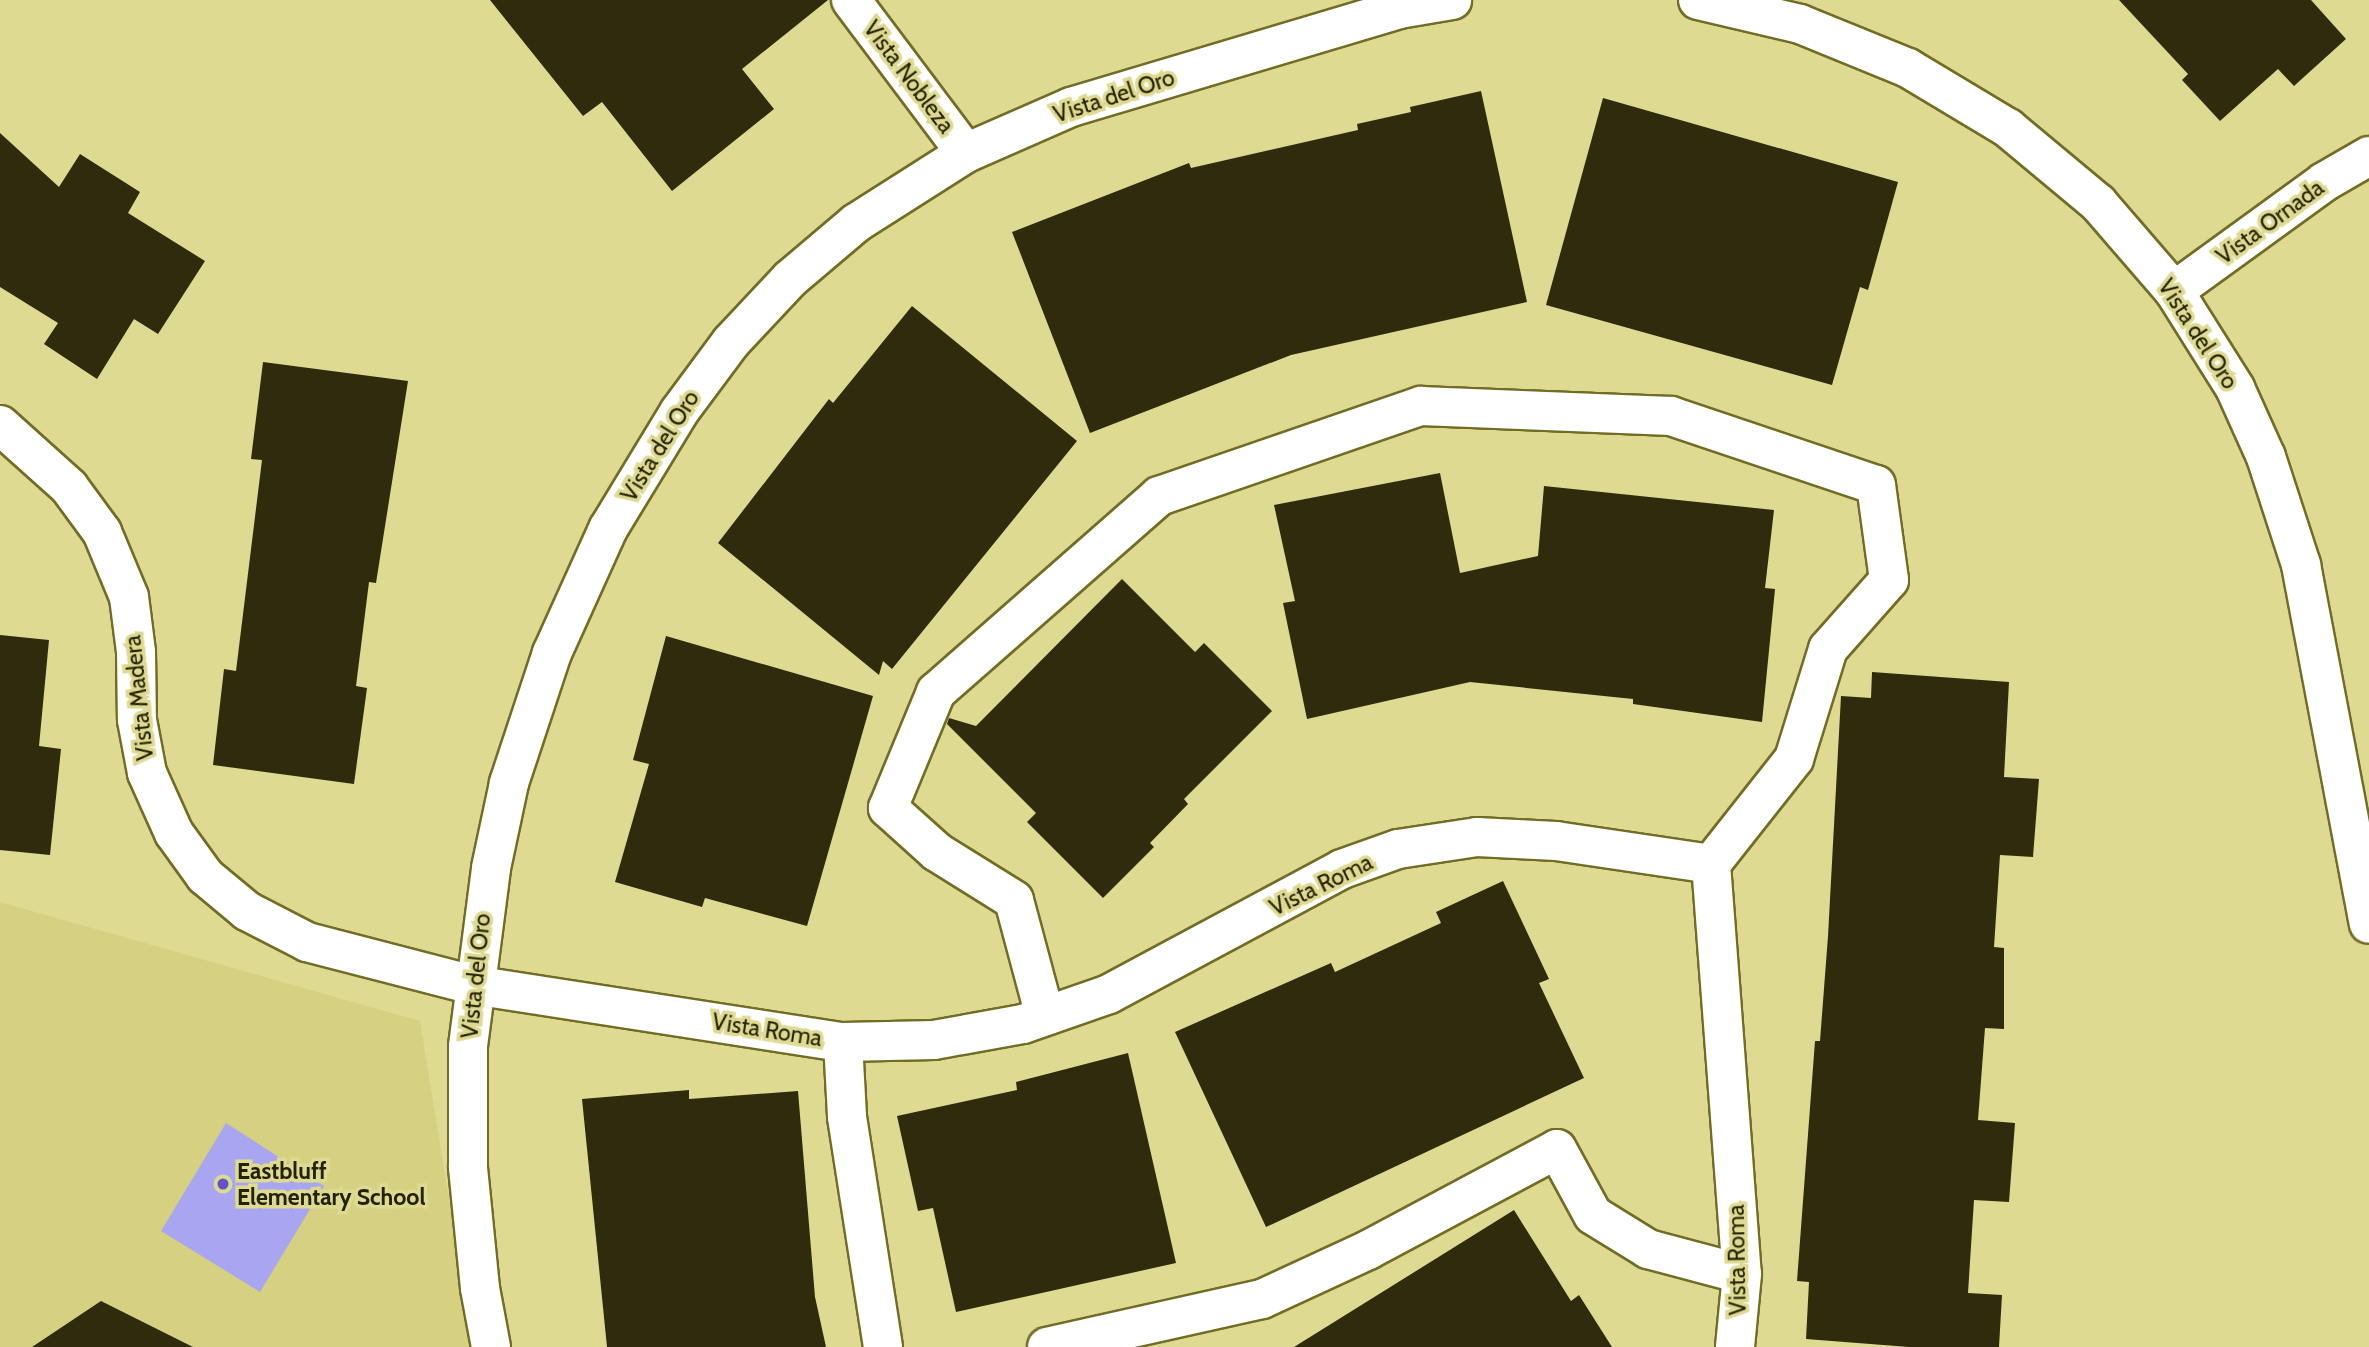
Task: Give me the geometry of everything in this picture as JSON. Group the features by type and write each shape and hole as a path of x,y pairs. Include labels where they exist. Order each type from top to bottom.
{"street":[{"name":"Vista Nobleza","path":"851,0 966,153"},
{"name":"Vista del Oro","path":"491,1347 480,1288 468,1167 473,985 481,918 509,783 552,653 613,521 679,412 731,342 790,279 856,223 966,153 1071,107 1399,9 1452,0"},
{"name":"Vista del Oro","path":"1698,0 1800,24 1896,63 2008,128 2098,204 2174,291 2235,388 2266,457 2301,565 2369,923"},
{"name":"Vista Ornada","path":"2174,291 2324,182 2369,156"},
{"path":"1045,1016 1014,900 937,852 888,808 936,692 1159,496 1420,406 1671,416 1876,485 1889,580 1828,649 1794,759 1711,864"},
{"name":"Vista Madera","path":"0,425 68,487 102,532 129,597 136,652 136,720 147,773 174,834 205,876 247,911 307,942 473,985"},
{"name":"Vista Roma","path":"473,985 843,1042 934,1040 1045,1016 1120,989 1342,869 1398,849 1477,837 1556,841 1711,864 1742,1273 1735,1347"},
{"path":"843,1042 847,1117 883,1347"},
{"path":"1047,1347 1262,1299 1368,1250 1557,1149 1593,1215 1648,1249 1742,1273"}],"shaded area":[{"name":"Eastbluff Elementary School","path":"0,902 420,1021 473,1347 0,1347"},
{"path":"226,1123 324,1186 260,1292 161,1231"}],"building":[{"path":"490,0 828,0 742,69 774,109 672,191 602,102 583,116"},
{"path":"2119,0 2311,0 2346,39 2294,86 2278,69 2220,121 2182,80 2188,74"},
{"path":"1481,91 1527,302 1291,355 1090,433 1012,232 1189,163 1191,168 1358,130 1357,124 1411,112 1410,107"},
{"path":"1603,98 1898,182 1868,290 1860,287 1832,385 1546,305"},
{"path":"0,133 59,187 80,154 140,192 128,213 205,261 158,334 134,319 97,379 44,344 58,323 0,287"},
{"path":"912,306 1077,441 892,669 883,661 879,675 718,543 829,399 833,403"},
{"path":"263,362 408,381 376,583 369,582 356,686 367,688 354,784 213,765 224,669 236,671 262,460 251,459"},
{"path":"1440,473 1460,573 1538,556 1544,486 1774,510 1765,588 1775,589 1762,722 1633,704 1633,699 1470,682 1307,719 1283,603 1295,601 1274,505"},
{"path":"1122,579 1195,652 1204,643 1272,711 1184,799 1188,804 1150,843 1154,847 1103,898 1027,822 1036,813 947,724 949,718 976,726"},
{"path":"0,635 49,640 39,746 61,749 50,855 0,850"},
{"path":"666,636 873,696 807,926 705,898 702,907 615,882 649,764 633,760"},
{"path":"1872,672 2009,682 2004,777 2039,779 2033,857 2000,855 1994,947 2004,948 2004,1029 1985,1028 1978,1120 2015,1123 2009,1202 1974,1200 1968,1293 2002,1295 1999,1347 1909,1347 1806,1339 1809,1282 1797,1281 1815,1041 1820,1041 1828,936 1841,696 1871,698"},
{"path":"1503,881 1549,979 1539,983 1584,1078 1266,1227 1175,1032 1331,963 1335,972 1441,923 1436,912"},
{"path":"1128,1053 1176,1263 956,1312 933,1208 918,1211 897,1116 1017,1090 1016,1082"},
{"path":"689,1090 689,1099 798,1091 815,1297 826,1347 607,1347 582,1099"},
{"path":"1514,1210 1571,1301 1579,1295 1612,1347 1294,1347"},
{"path":"101,1301 193,1347 32,1347"}],"place":[{"name":"Eastbluff Elementary School","path":"223,1184"}]}
